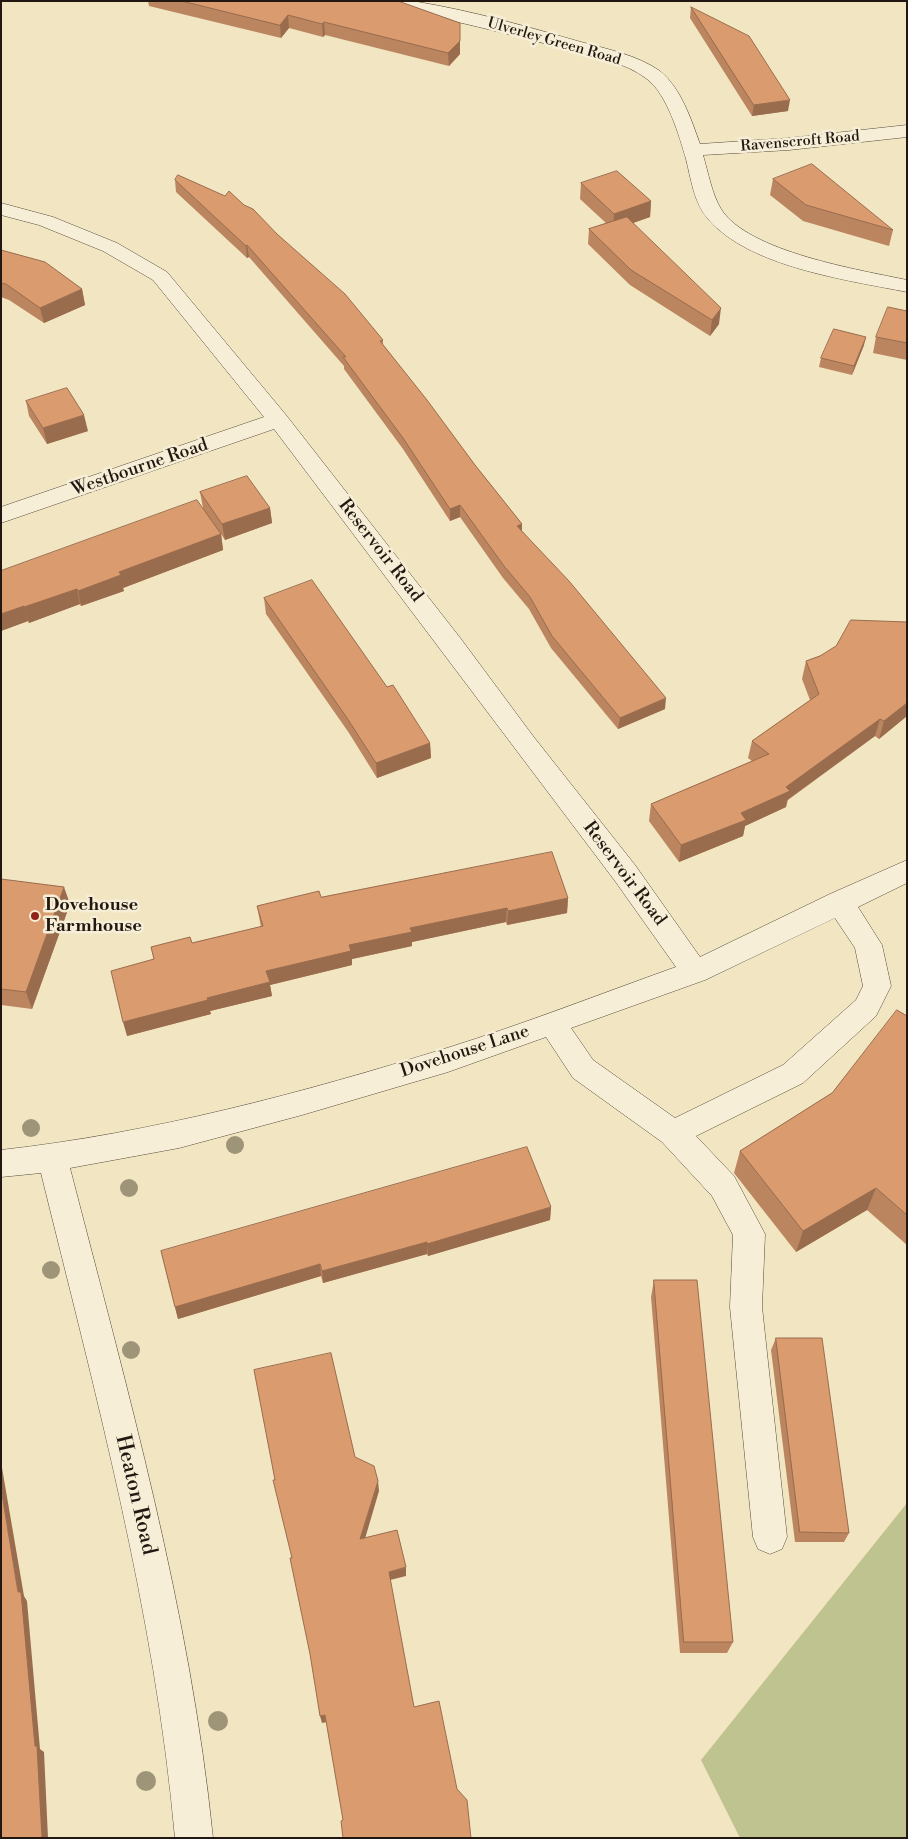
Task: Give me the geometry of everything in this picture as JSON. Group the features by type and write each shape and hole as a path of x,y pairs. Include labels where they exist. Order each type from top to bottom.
{"street":[{"name":"Ulverley Green Road","path":"392,1 544,36 622,60 644,69 659,80 667,89 694,150 714,214 735,233 756,246 814,266 907,286"},
{"name":"Ravenscroft Road","path":"694,150 789,144 907,132"},
{"name":"Reservoir Road","path":"1,209 46,221 110,247 160,276 278,420 625,873 695,972"},
{"name":"Westbourne Road","path":"1,516 278,420"},
{"name":"Dovehouse Lane","path":"1,1164 52,1158 179,1134 302,1102 448,1060 695,972 907,871"},
{"path":"673,1133 793,1074 866,1008 877,986 868,945 840,902"},
{"path":"552,1023 583,1069 673,1133 723,1186 749,1234 746,1307 770,1537"},
{"name":"Heaton Road","path":"52,1158 92,1314 156,1583 174,1686 194,1838"}],"green space":[{"path":"907,1503 907,1838 740,1838 701,1760"}],"building":[{"path":"182,1 398,1 460,23 460,41 448,53 324,22 322,24 288,15 280,25"},
{"path":"691,7 749,36 790,100 754,105"},
{"path":"812,164 893,230 806,205 773,179"},
{"path":"617,171 651,201 614,214 581,183"},
{"path":"178,175 225,196 229,191 244,205 253,209 277,234 345,294 383,340 380,341 522,524 517,526 569,581 666,698 620,718 552,636 530,597 504,566 460,505 450,509 403,438 343,357 346,357 247,245 175,180"},
{"path":"627,217 721,308 712,320 631,270 589,229"},
{"path":"1,250 45,262 82,289 40,308 6,284 1,283"},
{"path":"888,307 907,311 907,343 876,337"},
{"path":"834,329 866,337 854,366 821,358"},
{"path":"67,388 84,415 43,428 26,401"},
{"path":"247,476 270,508 222,524 200,492"},
{"path":"197,500 221,534 119,572 121,575 78,591 77,589 1,614 1,571"},
{"path":"312,580 387,687 393,685 430,743 376,763 264,598"},
{"path":"851,620 907,622 907,703 884,721 880,719 786,787 790,791 741,813 746,820 681,845 651,804 769,754 752,741 819,694 806,661 820,656 836,646"},
{"path":"552,852 568,898 508,911 507,908 410,928 412,932 349,945 351,951 266,971 270,982 123,1022 111,971 154,959 151,947 190,937 192,943 263,926 257,906 319,891 321,897"},
{"path":"1,879 64,887 26,992 1,989"},
{"path":"897,1010 907,1016 907,1215 876,1188 803,1231 740,1151 832,1093"},
{"path":"527,1147 551,1207 427,1244 427,1242 322,1271 320,1264 175,1307 161,1251"},
{"path":"654,1280 697,1280 733,1642 684,1642"},
{"path":"776,1338 822,1338 849,1533 800,1532"},
{"path":"331,1353 355,1457 374,1466 378,1481 360,1539 397,1530 406,1567 389,1572 414,1707 439,1701 457,1789 467,1800 471,1838 343,1838 341,1821 343,1820 325,1715 320,1716 310,1654 290,1558 292,1558 273,1480 275,1480 254,1370"},
{"path":"1,1488 18,1592 21,1592 35,1746 37,1746 42,1838 1,1838"}],"place":[{"name":"Dovehouse Farmhouse","path":"35,916"}]}
